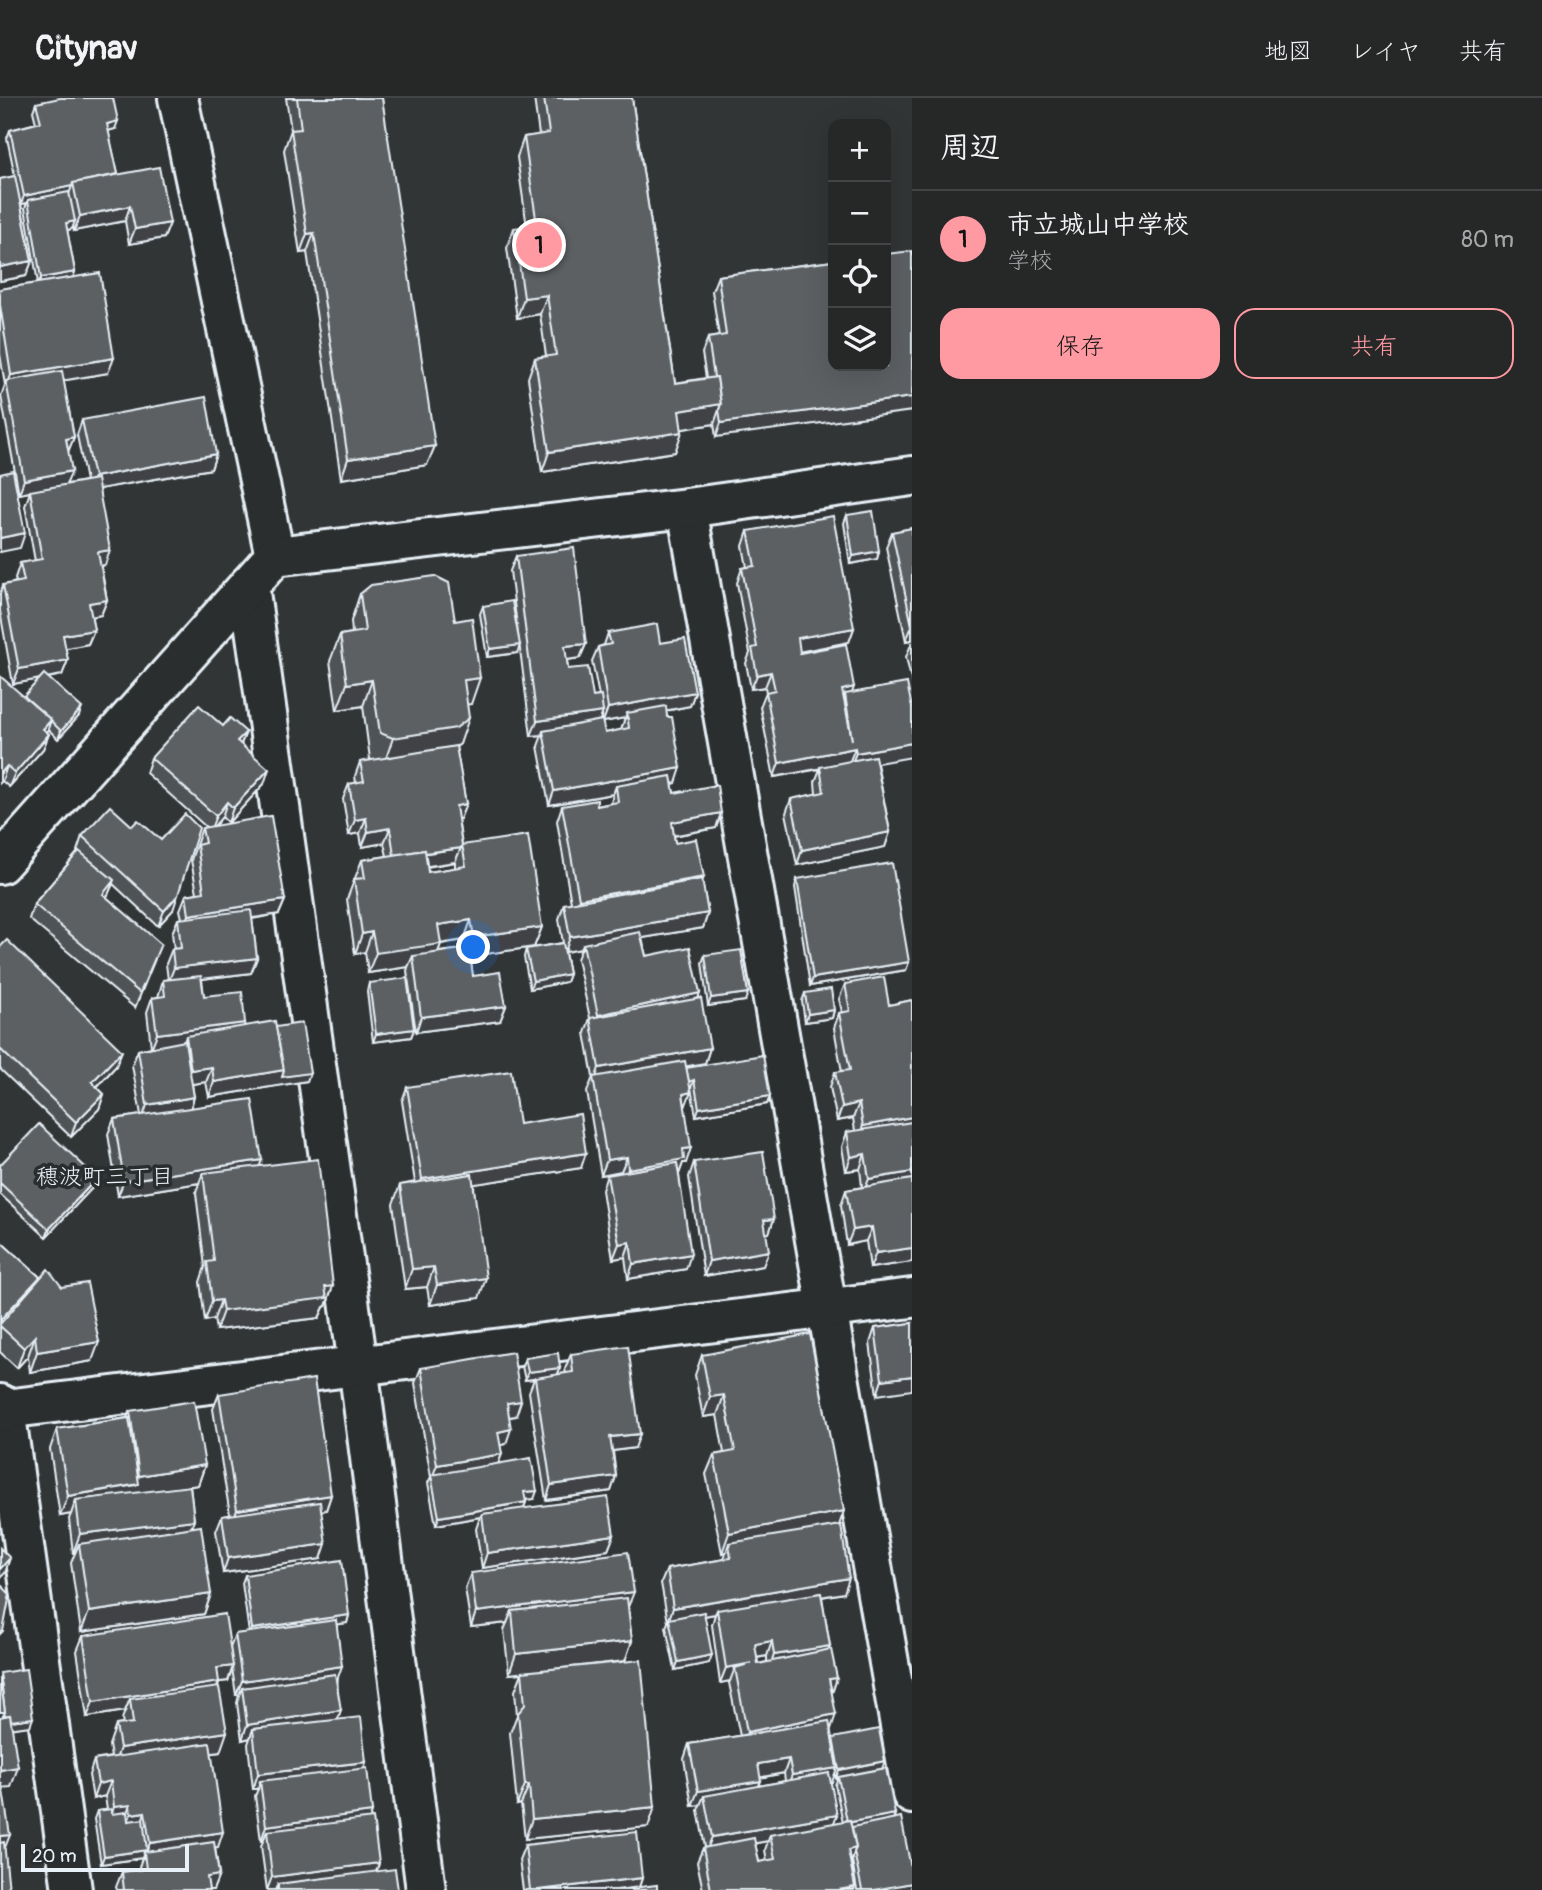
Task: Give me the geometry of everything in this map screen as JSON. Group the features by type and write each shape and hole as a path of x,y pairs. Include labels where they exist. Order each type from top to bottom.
{"street":[{"path":"178,98 275,556"},
{"path":"1,860 275,556 687,508 912,476"},
{"path":"687,508 912,1794"},
{"path":"249,585 358,1365 426,1890"},
{"path":"72,1890 2,1409 912,1298"}],"building":[{"path":"60,98 113,98 118,121 107,124 118,174 24,196 10,130 41,122 36,103"},
{"path":"297,98 382,98 435,446 348,459 314,233 307,234 291,130 301,129"},
{"path":"544,98 632,98 675,383 717,377 721,404 679,411 682,432 549,452 535,358 556,355 547,295 524,298 514,228 537,225 524,137 549,133"},
{"path":"159,167 170,223 135,229 130,206 80,216 73,183"},
{"path":"15,176 32,261 0,267 0,179"},
{"path":"69,192 75,221 66,223 75,272 41,278 28,200"},
{"path":"912,251 912,397 721,423 717,377 714,377 708,338 726,335 718,276 828,262 828,371 891,371 891,253"},
{"path":"100,273 114,358 11,375 0,289"},
{"path":"62,371 74,437 66,439 72,471 24,480 6,381"},
{"path":"206,397 216,454 94,477 82,420"},
{"path":"13,471 25,533 0,538 0,474"},
{"path":"97,479 110,550 98,552 107,600 89,603 94,630 63,635 68,660 19,669 3,585 24,581 20,563 42,559 30,491"},
{"path":"873,511 879,551 853,556 847,515"},
{"path":"833,516 854,628 798,638 800,653 846,644 854,687 842,690 852,740 845,694 907,683 912,708 912,743 856,753 855,748 779,763 766,692 775,690 771,672 757,675 752,648 757,647 742,568 755,566 748,531"},
{"path":"912,528 912,626 892,532"},
{"path":"574,548 586,644 565,646 568,669 588,667 593,697 601,696 603,712 537,721 516,556"},
{"path":"435,576 449,583 455,621 472,618 480,678 464,680 469,718 456,728 393,738 380,733 372,680 347,684 340,635 365,631 360,594 371,585"},
{"path":"512,601 520,645 490,649 483,606"},
{"path":"657,624 660,643 685,639 695,692 608,708 598,647 611,644 608,633"},
{"path":"44,674 82,708 61,731 24,696"},
{"path":"0,676 51,720 43,729 49,734 15,773 7,766 0,774"},
{"path":"199,705 223,726 230,718 246,732 237,741 269,769 233,808 227,802 216,816 151,758"},
{"path":"666,706 667,717 672,717 681,768 554,791 543,731 602,720 605,733 629,728 627,713"},
{"path":"456,746 466,804 456,806 461,848 394,855 390,828 368,832 366,818 355,820 349,784 364,781 360,762"},
{"path":"875,756 890,832 802,850 791,799 824,792 820,767"},
{"path":"671,776 674,793 717,785 721,813 672,822 675,843 696,839 704,877 579,899 562,806 597,800 597,806 618,802 616,786"},
{"path":"110,806 132,826 138,820 161,840 185,814 199,828 178,895 164,911 82,836"},
{"path":"271,816 285,900 189,915 186,895 204,892 197,845 205,843 202,828"},
{"path":"528,835 542,927 474,937 471,920 438,925 441,944 376,953 372,932 362,934 354,879 365,878 362,860 425,850 428,872 466,866 462,845"},
{"path":"79,851 114,880 103,894 161,944 140,993 34,904"},
{"path":"892,863 909,962 813,978 797,879"},
{"path":"702,879 708,913 570,937 564,904"},
{"path":"251,910 257,958 174,968 172,949 181,948 178,919"},
{"path":"640,932 646,956 690,947 700,993 598,1015 583,944"},
{"path":"7,940 122,1051 92,1082 104,1094 76,1122 0,1049 0,947"},
{"path":"563,943 569,974 533,981 526,949"},
{"path":"469,948 473,976 500,972 506,1006 421,1017 413,956"},
{"path":"741,950 748,993 711,998 705,955"},
{"path":"201,976 204,996 242,992 245,1023 157,1034 152,998 165,996 163,980"},
{"path":"884,977 889,1005 912,1000 912,1117 863,1126 859,1103 842,1107 835,1072 850,1070 839,1013 850,1011 845,984"},
{"path":"407,978 414,1029 376,1034 369,983"},
{"path":"831,989 834,1010 808,1014 805,993"},
{"path":"701,998 710,1048 599,1068 590,1018"},
{"path":"275,1021 284,1070 214,1082 212,1067 191,1070 186,1036"},
{"path":"302,1023 310,1073 282,1077 284,1070 276,1027"},
{"path":"185,1041 194,1097 147,1105 138,1050"},
{"path":"763,1055 770,1096 699,1108 694,1080 689,1082 686,1068"},
{"path":"685,1061 691,1092 683,1094 691,1148 683,1149 684,1159 628,1169 627,1157 607,1160 593,1077"},
{"path":"511,1071 519,1124 580,1114 586,1153 422,1179 407,1087"},
{"path":"252,1099 262,1160 124,1181 114,1119"},
{"path":"912,1122 912,1172 869,1179 865,1154 851,1157 847,1132"},
{"path":"39,1124 97,1178 49,1229 0,1183 0,1165"},
{"path":"763,1152 774,1219 764,1220 769,1251 709,1261 694,1162"},
{"path":"318,1159 333,1286 325,1287 327,1298 223,1311 221,1300 212,1301 207,1262 214,1261 203,1173"},
{"path":"677,1163 691,1254 633,1264 630,1242 619,1244 607,1175"},
{"path":"472,1174 486,1278 437,1285 434,1267 412,1269 400,1185"},
{"path":"912,1179 912,1248 876,1253 872,1227 853,1230 846,1190"},
{"path":"0,1241 40,1277 1,1319 0,1318"},
{"path":"48,1269 62,1287 87,1283 99,1342 37,1352 35,1336 24,1348 0,1326"},
{"path":"912,1323 912,1376 882,1380 875,1328"},
{"path":"810,1334 844,1511 729,1533 714,1455 735,1451 724,1395 710,1397 702,1355"},
{"path":"628,1346 640,1434 610,1437 616,1476 551,1485 535,1378 573,1372 571,1354"},
{"path":"513,1352 521,1401 507,1403 511,1429 498,1432 502,1454 437,1465 421,1368"},
{"path":"558,1353 560,1368 528,1372 525,1358"},
{"path":"314,1379 331,1495 237,1510 219,1394"},
{"path":"194,1401 205,1465 139,1476 130,1411"},
{"path":"129,1418 139,1484 68,1496 57,1429"},
{"path":"531,1458 537,1491 524,1492 526,1502 439,1517 431,1475"},
{"path":"190,1486 194,1520 80,1534 76,1500"},
{"path":"608,1497 614,1535 487,1553 482,1514"},
{"path":"320,1502 326,1544 228,1558 222,1516"},
{"path":"841,1525 849,1578 673,1608 667,1569 731,1558 729,1543"},
{"path":"201,1526 211,1594 89,1612 79,1544"},
{"path":"0,1548 10,1558 0,1569"},
{"path":"628,1552 634,1592 476,1612 471,1573"},
{"path":"342,1560 349,1615 252,1629 245,1575"},
{"path":"0,1584 10,1594 3,1631 0,1634"},
{"path":"821,1593 830,1646 774,1655 772,1641 755,1644 758,1664 831,1649 837,1678 829,1679 836,1714 747,1732 735,1668 752,1663 726,1668 717,1610"},
{"path":"627,1598 632,1641 516,1654 512,1611"},
{"path":"704,1612 712,1655 678,1662 669,1619"},
{"path":"225,1614 233,1666 217,1668 219,1682 93,1702 83,1636"},
{"path":"336,1620 342,1666 242,1681 235,1634"},
{"path":"641,1660 655,1807 532,1819 529,1785 525,1785 518,1713 525,1705 522,1672"},
{"path":"26,1669 33,1718 11,1721 10,1715 3,1716 5,1712 0,1673"},
{"path":"335,1674 341,1710 247,1725 242,1688"},
{"path":"0,1676 5,1712 0,1712"},
{"path":"219,1687 227,1732 120,1748 116,1725 133,1723 130,1699"},
{"path":"10,1715 18,1767 0,1770 0,1717"},
{"path":"361,1717 366,1762 258,1774 253,1729"},
{"path":"829,1721 837,1768 792,1775 789,1759 758,1764 761,1781 698,1791 689,1744"},
{"path":"879,1729 885,1761 839,1770 833,1738"},
{"path":"210,1743 223,1832 150,1843 145,1812 131,1814 130,1805 114,1807 111,1781 98,1784 94,1760"},
{"path":"367,1768 372,1812 266,1826 260,1781"},
{"path":"886,1768 895,1814 847,1821 838,1777"},
{"path":"829,1773 837,1815 712,1837 704,1796"},
{"path":"0,1784 10,1835 0,1836"},
{"path":"111,1809 112,1814 127,1812 128,1821 143,1819 147,1850 104,1856 97,1811"},
{"path":"901,1817 912,1883 862,1890 852,1827"},
{"path":"373,1818 379,1863 272,1877 267,1831"},
{"path":"850,1820 856,1848 848,1850 855,1887 838,1890 711,1890 703,1848 754,1838 759,1862 775,1859 770,1835"},
{"path":"637,1832 642,1878 530,1890 525,1845"},
{"path":"4,1842 9,1890 0,1890 0,1843"},
{"path":"214,1842 219,1875 207,1877 209,1890 124,1890 122,1872 146,1869 144,1852"},
{"path":"395,1869 398,1890 278,1890 278,1884"},
{"path":"657,1885 657,1890 616,1890"}],"place":[{"name":"市立城山中学校","path":"539,245"}],"district":[{"name":"穂波町三丁目","path":"105,1176"}]}
